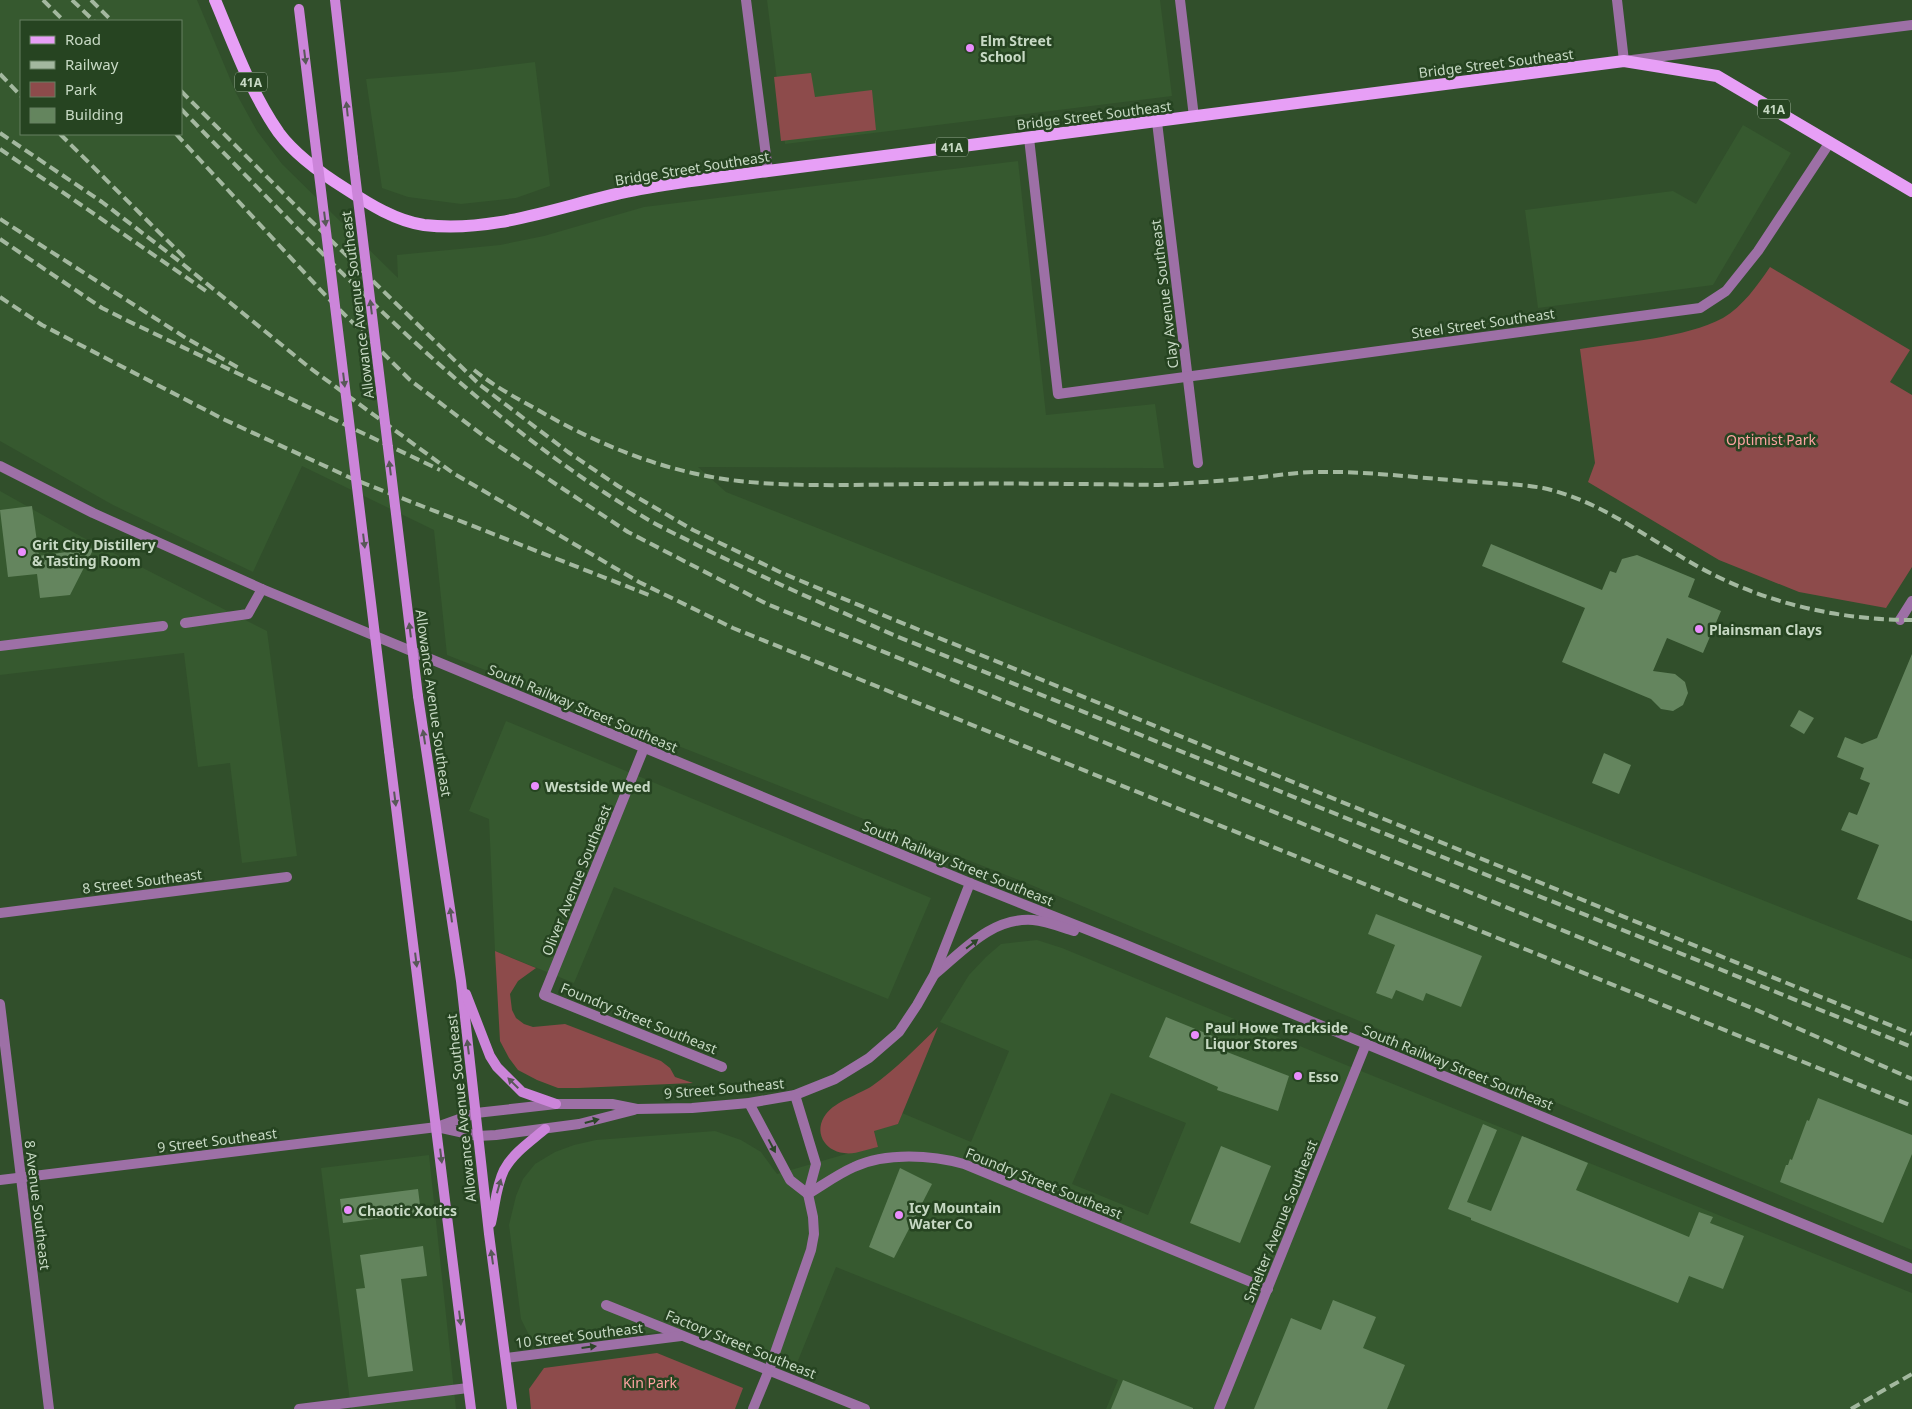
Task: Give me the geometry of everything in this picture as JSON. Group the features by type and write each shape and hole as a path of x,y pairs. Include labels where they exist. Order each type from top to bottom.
{"main road":[{"name":"Bridge Street Southeast","path":"215,0 257,94 280,133 301,156 369,204 398,218 424,224 478,225 516,220 640,189 1624,61"},
{"name":"Allowance Avenue Southeast","path":"335,0 418,696 460,980 489,1234 512,1409"},
{"name":"Allowance Avenue Southeast","path":"299,5 471,1409"},
{"name":"41A","path":"1624,61 1717,76 1912,191"},
{"path":"460,980 490,1056 497,1067 522,1092 556,1104"},
{"path":"489,1234 498,1187 504,1171 517,1152 545,1129"}],"street":[{"path":"746,0 768,171"},
{"path":"1180,0 1194,117"},
{"path":"1617,0 1624,61"},
{"name":"Bridge Street Southeast","path":"1624,61 1912,26"},
{"name":"Clay Avenue Southeast","path":"1156,122 1198,463"},
{"name":"Steel Street Southeast","path":"1029,138 1058,394 1700,308 1726,291 1758,252 1830,142"},
{"name":"South Railway Street Southeast","path":"0,466 92,513 262,589 970,883 1912,1269"},
{"path":"185,623 248,614 262,589"},
{"path":"1900,620 1912,601"},
{"path":"0,646 162,626"},
{"name":"Oliver Avenue Southeast","path":"544,995 644,748"},
{"name":"8 Street Southeast","path":"0,913 287,877"},
{"name":"9 Street Southeast","path":"0,1180 437,1127 476,1113 556,1104 612,1104 637,1109 692,1108 795,1095 835,1079 869,1058 899,1032 934,975 970,883"},
{"path":"934,975 991,929 1009,921 1035,920 1122,944"},
{"name":"Foundry Street Southeast","path":"544,995 722,1067"},
{"name":"8 Avenue Southeast","path":"0,1004 49,1409"},
{"name":"Smelter Avenue Southeast","path":"1219,1409 1366,1044"},
{"path":"753,1409 769,1370 811,1250 814,1234 813,1217 808,1194 816,1164 795,1095"},
{"path":"749,1102 790,1180 808,1194"},
{"name":"9 Street Southeast","path":"437,1127 478,1136 579,1124 637,1109"},
{"name":"Foundry Street Southeast","path":"808,1194 856,1165 898,1158 925,1156 948,1160 964,1164 1268,1289"},
{"name":"Factory Street Southeast","path":"606,1305 865,1409"},
{"name":"10 Street Southeast","path":"506,1358 684,1335"},
{"path":"299,1409 468,1388"}],"shaded area":[{"path":"0,0 197,0 236,93 257,131 282,164 398,278 397,255 500,245 544,236 644,207 1018,161 1046,415 1155,404 1164,468 698,467 726,492 1912,959 1912,1250 1024,882 447,655 434,530 302,466 253,572 113,505 0,441"},
{"name":"Elm Street School","path":"767,0 1160,0 1172,96 785,144"},
{"path":"535,62 550,186 516,198 461,204 408,197 382,188 366,79 453,72"},
{"path":"1743,125 1791,153 1713,285 1538,308 1525,210 1673,191 1696,204"},
{"path":"0,491 82,537 267,631 297,856 242,863 230,763 198,767 184,653 0,675"},
{"path":"506,721 931,898 888,999 614,887 574,983 495,951 489,819 469,811"},
{"path":"1037,940 1062,948 1346,1065 1912,1293 1912,1409 1106,1409 1118,1380 836,1267 795,1368 697,1328 540,1345 531,1339 521,1319 509,1225 516,1196 523,1179 535,1164 555,1152 596,1140 715,1131 741,1140 761,1152 777,1174 846,1154 878,1147 874,1130 898,1124 902,1113 971,1142 1009,1051 940,1022 969,975 1001,944","holes":["1111,1093 1186,1123 1148,1215 1072,1184"]},
{"path":"429,1155 456,1409 351,1409 321,1168"}],"green space":[{"path":"811,73 815,97 872,90 876,130 781,141 774,77"},
{"name":"Optimist Park","path":"1770,267 1910,350 1890,382 1912,395 1912,567 1886,608 1799,592 1719,560 1588,482 1595,463 1580,349 1673,335 1708,325 1723,318 1737,308"},
{"path":"495,951 536,968 518,981 510,994 512,1010 516,1018 524,1024 533,1027 565,1024 661,1061 670,1068 675,1077 693,1083 558,1088 518,1070 500,1041"},
{"path":"938,1027 898,1124 874,1131 878,1147 857,1153 848,1153 837,1151 826,1144 821,1133 821,1127 822,1120 830,1109 872,1086 906,1058"},
{"name":"Kin Park","path":"657,1353 743,1388 735,1409 531,1409 529,1389 544,1368"}],"building":[{"name":"Grit City Distillery & Tasting Room","path":"32,506 39,556 94,548 70,595 40,598 37,574 8,577 0,510"},
{"path":"1491,544 1602,590 1610,571 1616,573 1622,559 1637,555 1695,579 1688,597 1721,611 1703,653 1667,638 1653,671 1675,674 1685,682 1688,693 1683,705 1673,711 1661,709 1651,699 1562,662 1585,608 1482,566"},
{"path":"1912,654 1912,921 1857,899 1879,845 1841,830 1849,812 1857,815 1870,783 1860,779 1864,768 1837,757 1845,737 1862,744 1877,738"},
{"path":"1799,710 1814,718 1804,734 1790,726"},
{"path":"1604,753 1631,765 1619,794 1592,783"},
{"path":"1376,914 1482,956 1461,1007 1426,993 1423,1001 1396,990 1392,999 1376,993 1395,945 1368,934"},
{"path":"1166,1017 1230,1043 1227,1052 1289,1076 1278,1111 1217,1090 1218,1087 1149,1057"},
{"path":"1818,1098 1912,1135 1912,1154 1883,1223 1780,1182 1786,1165 1788,1165 1790,1159 1792,1160 1807,1120 1809,1121"},
{"path":"1483,1124 1497,1130 1467,1202 1491,1211 1522,1136 1588,1163 1576,1190 1689,1237 1699,1212 1713,1217 1710,1223 1744,1236 1723,1289 1689,1276 1678,1303 1448,1209"},
{"path":"1221,1146 1271,1166 1240,1243 1190,1223"},
{"name":"Icy Mountain Water Co","path":"900,1168 932,1184 894,1258 869,1247"},
{"path":"418,1189 421,1213 343,1223 340,1199"},
{"path":"423,1246 427,1276 401,1279 413,1371 368,1377 356,1289 365,1288 360,1255"},
{"path":"1333,1300 1376,1317 1363,1348 1405,1365 1387,1409 1254,1409 1291,1318 1321,1330"},
{"path":"1123,1380 1193,1408 1193,1409 1111,1409"}],"railway":[{"path":"43,0 63,20"},
{"path":"72,0 93,20"},
{"path":"91,0 111,20"},
{"path":"0,74 20,95"},
{"path":"182,92 480,385 568,452 618,486 693,530 782,573 890,618 1912,1034"},
{"path":"182,110 345,276 459,382 519,431 582,477 653,523 748,569 896,636 1912,1047"},
{"path":"0,133 102,202 179,261 310,368 453,473 639,582 733,628 1912,1106"},
{"path":"61,135 185,258"},
{"path":"177,135 328,298 410,380 485,437 628,532 767,604 1752,1008 1912,1079"},
{"path":"0,149 206,291"},
{"path":"0,219 186,338 239,368"},
{"path":"0,239 102,308 440,470"},
{"path":"0,297 42,325 223,419 353,479 649,595"},
{"path":"474,370 497,387 522,401 610,446 686,472 739,481 812,485 1158,485 1336,472 1369,473 1543,488 1562,493 1597,507 1706,571 1762,595 1821,611 1881,619 1912,620"},
{"path":"1851,1409 1912,1374"}],"place":[{"name":"Elm Street School","path":"970,48"},
{"name":"Grit City Distillery & Tasting Room","path":"22,552"},
{"name":"Plainsman Clays","path":"1699,629"},
{"name":"Westside Weed","path":"535,786"},
{"name":"Paul Howe Trackside Liquor Stores","path":"1195,1035"},
{"name":"Esso","path":"1298,1076"},
{"name":"Chaotic Xotics","path":"348,1210"},
{"name":"Icy Mountain Water Co","path":"899,1215"}]}
